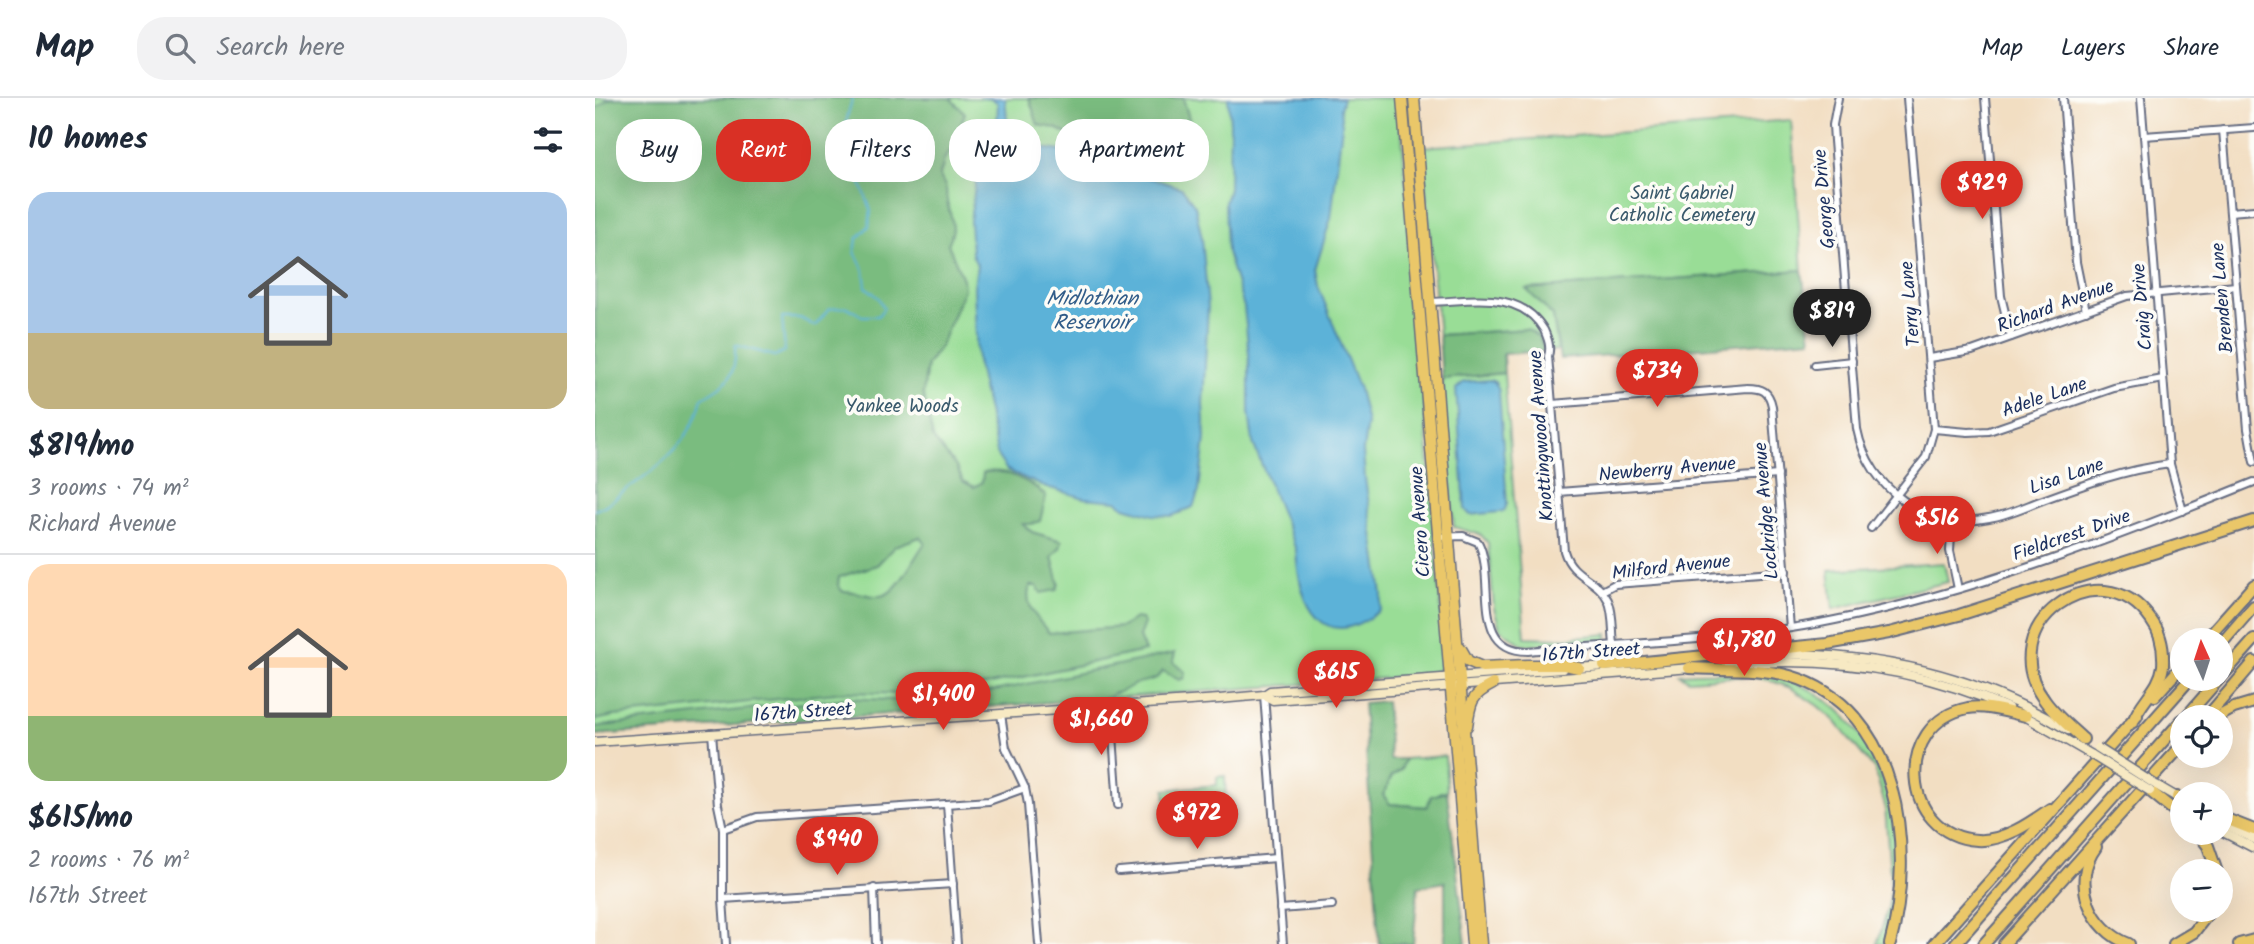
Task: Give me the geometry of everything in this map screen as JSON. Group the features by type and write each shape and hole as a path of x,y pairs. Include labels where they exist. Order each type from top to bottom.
{"highway":[{"path":"1604,666 1826,644 1889,633 1959,615 2254,521"},
{"path":"2216,628 2254,585"},
{"path":"2083,739 2045,701 2036,685 2030,661 2031,643 2039,624 2053,608 2075,595 2101,591 2127,598 2144,611 2157,629 2163,650 2161,674 2156,687 2136,712 2133,722"},
{"path":"2233,630 2254,606"},
{"path":"2233,663 2254,640"},
{"path":"2217,705 2254,662"},
{"path":"1689,668 1768,671 1792,677 1817,688 1853,716 1875,748 1895,798 1900,835 1900,892 1890,944"},
{"path":"1934,944 2170,680"},
{"path":"1955,944 2179,691"},
{"path":"2196,705 2208,691"},
{"path":"2233,709 2254,702"},
{"path":"2026,716 1991,708 1969,708 1952,713 1935,724 1922,741 1916,768 1918,798 1927,814 1943,829 1978,841 2001,836 2049,810 2077,783"},
{"path":"1984,944 2170,734"},
{"path":"2004,944 2170,758"},
{"path":"2153,788 2170,805"},
{"path":"2116,818 2112,828 2093,850 2088,862 2085,890 2088,904 2098,921 2114,936 2129,944"},
{"path":"2233,822 2254,830"},
{"path":"2174,944 2195,932 2202,922"},
{"path":"2239,944 2254,940"}],"main road":[{"name":"Cicero Avenue","path":"1402,98 1438,537 1464,747 1481,944"},
{"name":"Cicero Avenue","path":"1414,98 1458,640 1454,681 1472,944"},
{"path":"1458,640 1468,661 1482,667 1564,665 1579,668"},
{"name":"167th Street","path":"595,742 1264,695 1273,700 1579,668 1746,654 1811,654 1882,661 1971,683 2030,709 2083,739 2095,751"},
{"name":"167th Street","path":"1454,681 1493,684 1747,663 1811,662 1880,669 1968,691 2026,716 2095,751 2170,801"},
{"path":"1464,747 1471,702 1481,690 1493,684"},
{"name":"167th Street","path":"2153,788 2170,795"},
{"path":"2233,829 2254,839"},
{"path":"2233,837 2254,848"}],"street":[{"name":"George Drive","path":"1838,98 1833,125 1859,439 1876,475 1896,496"},
{"name":"Terry Lane","path":"1871,528 1926,457 1934,429 1907,98"},
{"path":"1985,98 2001,296 2011,337"},
{"path":"2063,98 2076,262 2086,311"},
{"name":"Craig Drive","path":"2141,98 2170,464 2183,511"},
{"path":"2144,136 2254,128"},
{"name":"Brenden Lane","path":"2223,130 2248,429 2254,462"},
{"path":"2230,212 2254,210"},
{"name":"Richard Avenue","path":"1929,358 1963,354 2127,296 2235,286"},
{"name":"Knottingwood Avenue","path":"1431,302 1501,300 1524,308 1540,324 1548,341 1550,354 1548,356 1559,492 1567,560 1581,577 1602,591"},
{"path":"1815,365 1851,361"},
{"name":"Adele Lane","path":"1934,429 1989,431 2114,388 2163,379"},
{"name":"Lockridge Avenue","path":"1552,404 1748,388 1761,389 1767,393 1772,406 1790,628"},
{"name":"Lisa Lane","path":"1896,496 1925,513 1952,520 1989,519 2115,474 2170,464"},
{"name":"Newberry Avenue","path":"1559,492 1778,475"},
{"name":"Fieldcrest Drive","path":"1438,537 1471,537 1478,542 1482,549 1491,629 1507,646 1528,650 1790,628 1847,618 1958,589 2078,550 2254,482"},
{"path":"1952,520 1950,551 1958,589"},
{"name":"Milford Avenue","path":"1602,591 1615,584 1786,571"},
{"path":"1602,591 1609,603 1614,644"},
{"path":"1264,695 1283,944"},
{"path":"1111,707 1118,805"},
{"path":"1001,714 1006,748 1025,788 1028,804 1039,944"},
{"path":"712,733 718,805 723,829 726,944"},
{"path":"723,829 757,817 996,799 1025,788"},
{"path":"947,804 957,944"},
{"path":"1119,871 1276,858"},
{"path":"723,899 953,884"},
{"path":"874,888 876,944"},
{"path":"1280,909 1332,905"}],"green space":[{"name":"Yankee Woods","path":"595,98 1399,98 1445,661 1443,667 1430,675 595,735"},
{"path":"616,98 950,98 965,113 963,119 949,119 949,153 945,157 940,177 946,188 952,222 948,244 963,279 964,289 941,345 927,365 923,394 933,438 957,468 963,481 974,487 982,482 983,473 1000,472 1025,481 1046,496 1040,521 1023,524 1032,532 1062,541 1052,557 1059,583 1057,590 1041,593 1037,586 1030,586 1028,593 1030,606 1049,633 1122,627 1135,618 1141,619 1144,623 1139,637 1145,651 953,692 929,695 846,692 595,720 595,109 609,99","holes":["920,537 925,543 899,583 887,594 880,596 842,591 838,585 839,577 877,565 895,546"]},
{"path":"1029,98 1183,98 1189,119 1055,119 1055,128 1041,126 1041,119 1036,119"},
{"name":"Saint Gabriel Catholic Cemetery","path":"1791,120 1802,270 1527,289 1553,316 1558,350 1545,351 1539,337 1527,329 1439,335 1422,147"},
{"path":"1802,270 1811,339 1560,359 1553,316 1526,289"},
{"path":"1527,329 1539,337 1545,351 1503,354 1504,373 1442,379 1439,335"},
{"path":"1504,373 1525,637 1561,638 1608,634 1606,641 1523,645 1500,629 1494,608 1488,543 1481,535 1454,527 1442,379"},
{"path":"1944,563 1948,582 1833,609 1829,570"},
{"path":"1175,653 1173,662 1185,672 1184,678 1179,680 1163,671 1156,678 1137,683 1112,694 1109,698 595,735 595,727 601,726 845,698 941,702"},
{"path":"1751,673 1781,677 1811,690 1836,708 1857,730 1873,755 1891,812 1895,875 1885,944 1877,944 1891,887 1885,806 1875,770 1835,721 1791,688 1769,680 1745,676 1688,680 1680,674"},
{"path":"1386,701 1390,759 1405,759 1401,769 1392,776 1383,795 1390,804 1427,807 1431,796 1447,792 1466,944 1445,944 1445,882 1418,887 1413,944 1379,944 1363,703"},
{"path":"1445,756 1447,792 1440,792 1428,807 1390,804 1383,795 1392,775 1401,769 1405,759"},
{"path":"1225,776 1226,813 1167,817 1165,790 1217,785 1217,777"}],"water":[{"name":"Midlothian Reservoir","path":"981,98 1005,98 1007,119 997,119 998,103 992,99"},
{"path":"1228,98 1343,98 1331,218 1315,270 1318,286 1359,389 1367,423 1363,451 1365,478 1382,594 1380,610 1360,623 1343,628 1329,626 1317,618 1309,605 1302,589 1296,550 1253,443 1244,307 1227,252 1225,202 1229,189"},
{"name":"Midlothian Reservoir","path":"1041,148 1055,150 1055,182 1163,182 1182,188 1195,206 1202,238 1208,307 1203,404 1205,438 1199,490 1193,507 1172,516 1153,515 1125,507 1117,501 1084,498 1040,485 1007,470 998,457 977,361 974,287 977,265 972,254 970,220 976,182 1041,182"},
{"path":"1464,382 1495,382 1499,391 1507,504 1504,511 1470,515 1465,509 1456,389"}],"waterway":[{"path":"595,510 608,504 674,451 691,427 702,398 724,383 732,372 735,345 775,356 785,351 782,318 800,318 815,326 829,309 847,307 862,316 878,316 884,308 879,298 866,287 864,270 855,252 857,239 869,226 871,210 861,184 870,156 851,136 846,125 853,98"}]}
